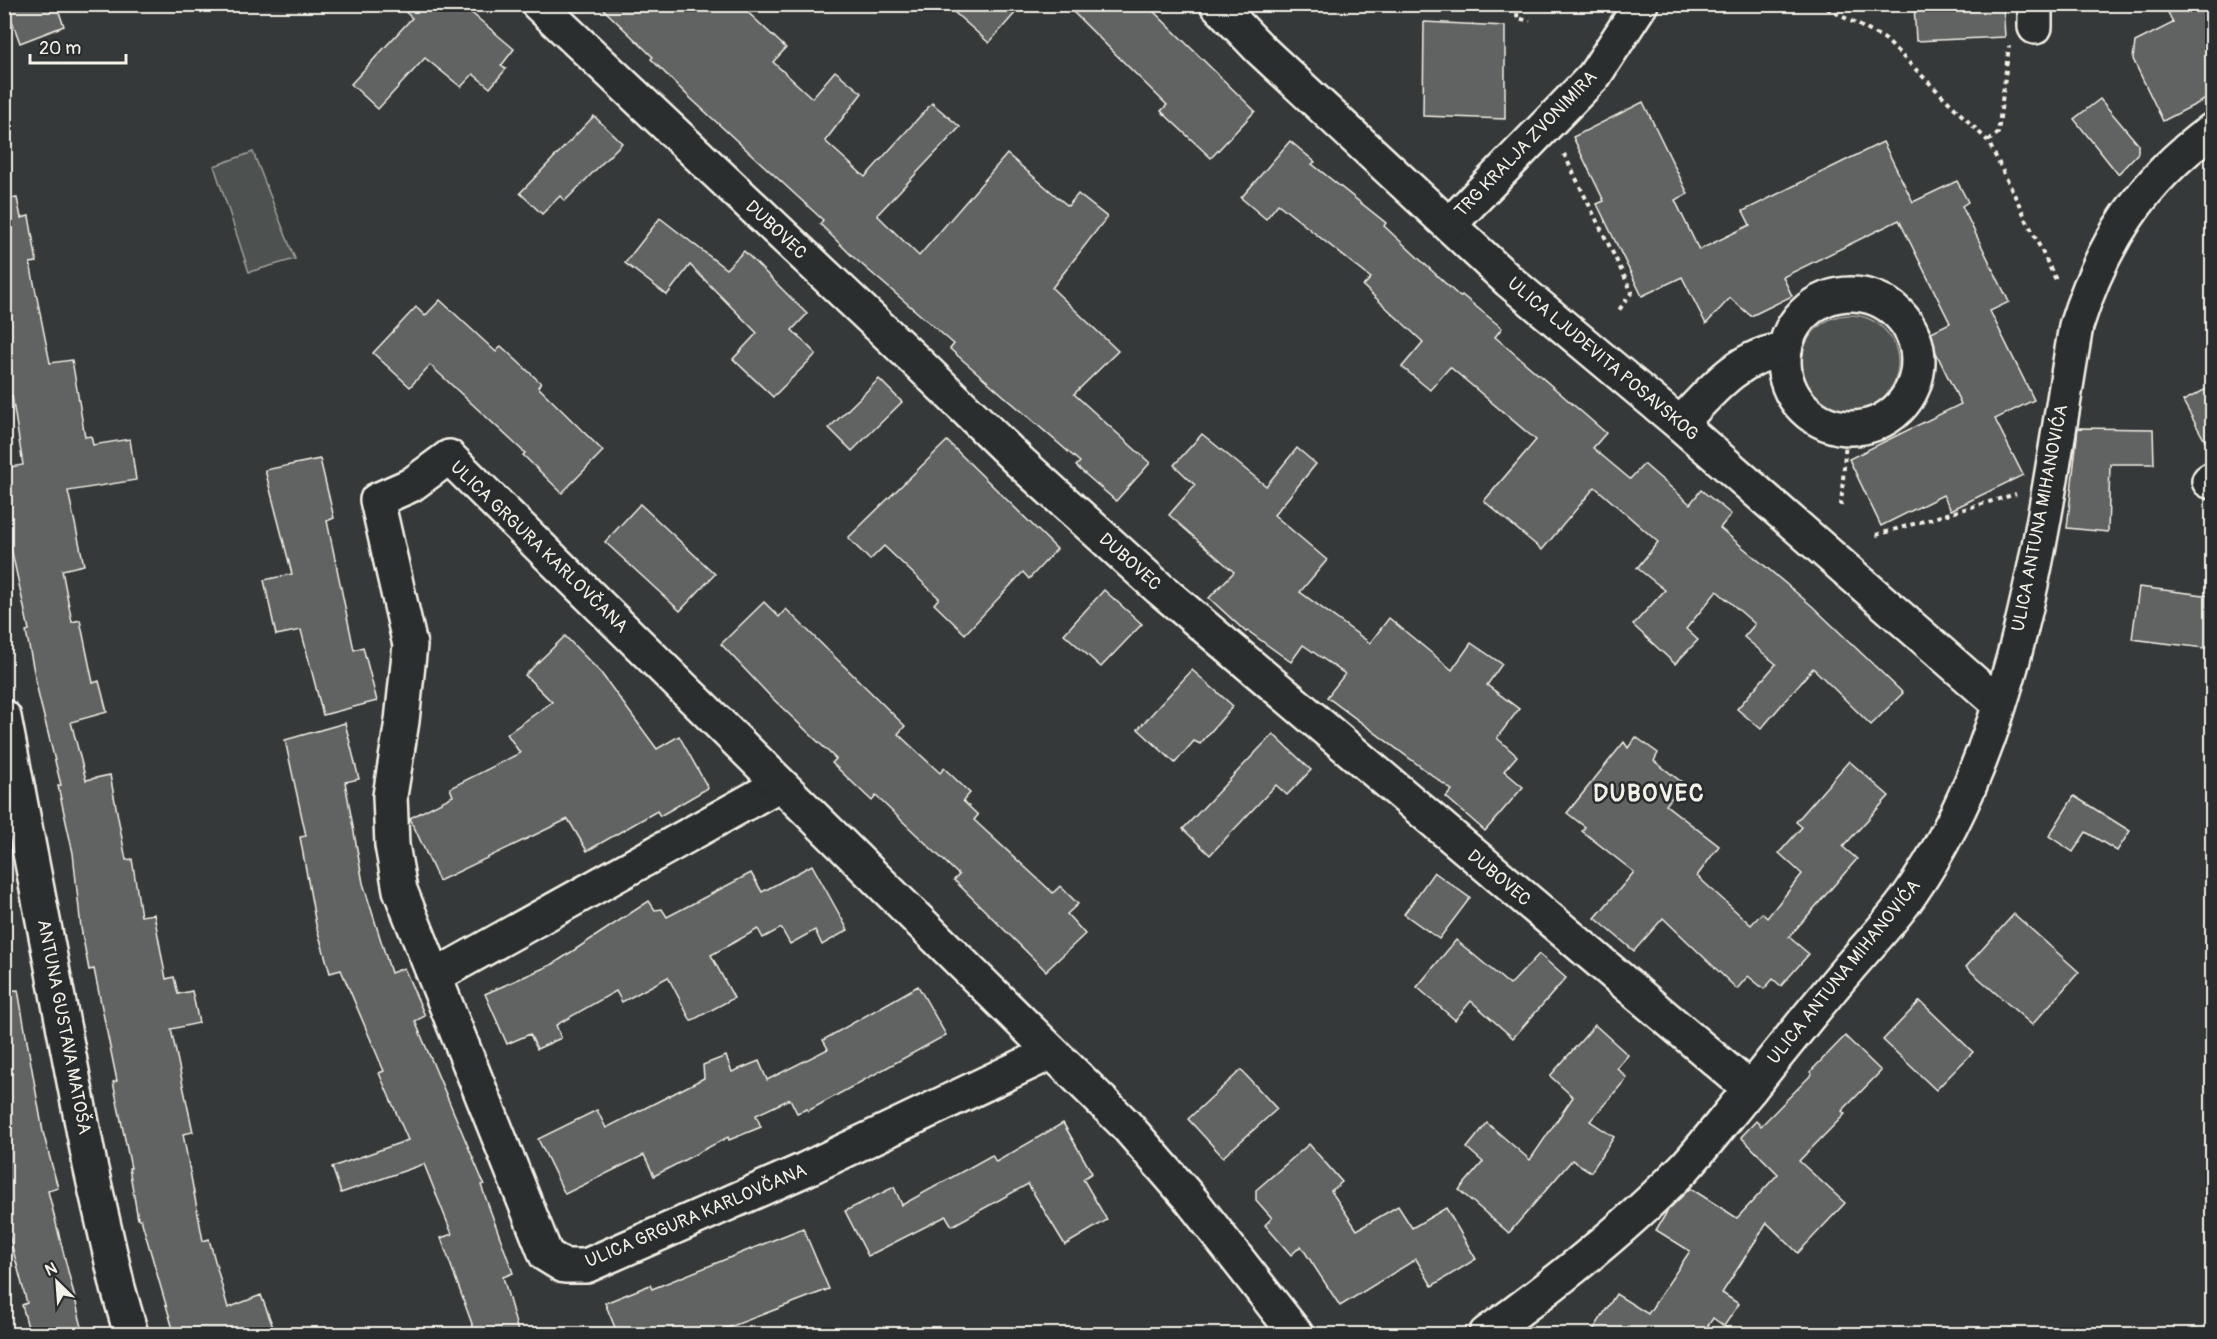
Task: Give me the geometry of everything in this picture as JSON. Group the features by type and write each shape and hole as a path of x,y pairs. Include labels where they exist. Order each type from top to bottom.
{"street":[{"name":"DUBOVEC","path":"538,4 1020,462 1160,588 1750,1089"},
{"name":"ULICA LJUDEVITA POSAVSKOG","path":"1217,4 1261,50 1509,281 1680,424 1998,703"},
{"name":"TRG KRALJA ZVONIMIRA","path":"1450,224 1550,124 1594,76 1641,4"},
{"name":"ULICA ANTUNA MIHANOVIĆA","path":"1486,1335 1555,1285 1604,1245 1686,1165 1911,893 1941,844 1974,777 1998,703 2031,583 2076,326 2085,295 2100,258 2130,213 2162,172 2212,130"},
{"path":"1849,293 1871,297 1892,307 1907,323 1917,343 1919,366 1913,388 1900,407 1883,420 1861,428 1847,427 1838,427 1820,420 1804,409 1792,394 1785,375 1785,350 1788,336 1798,320 1812,306 1830,297 1849,293"},
{"path":"1680,424 1726,376 1764,352 1785,350"},
{"name":"ULICA GRGURA KARLOVČANA","path":"1052,1052 804,1170 586,1266 564,1266 546,1255 437,975 400,890 392,845 390,796 402,721 410,645 377,500 411,485 448,457 1052,1052 1134,1133 1192,1201 1296,1335"},
{"name":"ANTUNA GUSTAVA MATOŠA","path":"4,717 90,1165 118,1288 132,1335"},
{"path":"437,975 780,784"}],"path":[{"path":"1518,4 1517,18 1530,21"},
{"path":"1819,4 1885,39 1988,141 2060,288"},
{"path":"1988,141 1998,133 2008,49 2027,23"},
{"path":"1550,124 1632,292 1619,310"},
{"path":"1841,506 1847,427"},
{"path":"1876,535 2027,491"}],"shaded area":[{"path":"253,152 295,259 249,272 214,166"},
{"path":"1850,315 1868,319 1884,329 1894,345 1898,363 1894,381 1884,397 1868,407 1850,411 1832,407 1816,397 1806,381 1802,363 1806,345 1816,329 1832,319"}],"building":[{"path":"6,4 56,4 64,26 20,43"},
{"path":"397,4 461,4 514,49 501,66 506,69 490,88 473,74 461,87 425,58 378,109 351,84 412,18"},
{"path":"598,4 739,4 786,48 773,62 812,98 835,71 862,93 825,141 865,177 932,103 960,127 877,215 919,256 1007,154 1068,206 1078,194 1107,217 1052,288 1118,351 1074,394 1150,463 1116,501 1076,466 1080,462 950,349 954,344 852,256 820,224 823,220 687,95 651,59 653,57"},
{"path":"945,4 1023,4 989,43"},
{"path":"1065,4 1146,4 1255,111 1211,158 1161,111 1167,105"},
{"path":"1914,4 2003,4 2005,37 1916,41"},
{"path":"2164,4 2212,4 2212,96 2163,121 2133,59 2135,42 2173,23"},
{"path":"1424,22 1505,26 1505,119 1423,116"},
{"path":"2100,99 2138,144 2138,153 2118,174 2074,119"},
{"path":"1643,102 1688,194 1675,200 1699,250 1750,225 1743,211 1883,142 1913,202 1957,181 1968,202 1962,206 2009,302 1990,311 2034,400 1995,419 2023,475 1951,510 1943,495 1881,526 1849,459 1961,404 1927,334 1950,323 1899,220 1783,277 1792,296 1751,316 1730,298 1706,324 1682,277 1642,296 1597,204 1604,201 1573,137"},
{"path":"594,116 622,143 565,201 560,196 542,214 520,193"},
{"path":"1290,141 1315,162 1312,164 1386,223 1384,226 1460,297 1462,295 1502,328 1495,337 1606,433 1593,448 1630,479 1644,464 1690,504 1701,490 1731,514 1720,528 1812,606 1903,693 1871,725 1813,668 1761,729 1737,709 1776,664 1744,637 1755,624 1717,591 1686,629 1698,640 1675,664 1633,625 1665,590 1637,568 1658,542 1595,487 1542,550 1484,501 1536,440 1450,367 1430,390 1402,367 1423,342 1363,286 1371,278 1278,204 1266,219 1241,198"},
{"path":"17,198 21,218 29,216 37,262 30,263 50,363 72,360 85,437 91,436 93,445 130,439 136,480 68,491 84,565 62,570 72,622 80,620 93,683 99,681 107,712 71,722 86,780 110,775 126,860 132,859 141,916 154,914 166,979 174,977 178,994 192,991 199,1023 171,1029 193,1132 183,1134 203,1241 209,1239 228,1308 261,1295 276,1335 165,1335 173,1329 141,1219 138,1219 129,1168 131,1168 113,1082 117,1081 94,969 89,970 81,928 73,853 58,786 61,785 39,697 26,631 29,630 4,516 4,468 23,465 12,396 4,398 4,199"},
{"path":"660,218 726,269 744,251 807,314 792,330 816,354 773,397 733,359 757,333 690,265 667,295 625,263"},
{"path":"440,300 496,352 501,346 541,383 538,387 603,451 562,493 523,455 525,453 430,365 410,387 373,353 416,307 425,316"},
{"path":"879,379 902,402 852,451 829,428"},
{"path":"2212,386 2212,454 2183,401"},
{"path":"2078,428 2153,429 2154,464 2110,464 2108,532 2067,528"},
{"path":"1202,434 1266,486 1297,448 1316,464 1274,515 1327,560 1300,592 1370,643 1389,618 1452,670 1471,643 1502,664 1487,685 1519,709 1497,738 1517,756 1504,771 1523,787 1485,831 1446,797 1452,790 1327,697 1345,674 1303,645 1291,662 1248,631 1246,632 1209,598 1234,572 1169,515 1195,485 1174,465"},
{"path":"947,441 1057,549 1029,579 1023,572 965,634 934,604 939,598 884,546 870,560 848,538"},
{"path":"320,459 334,518 327,521 354,650 363,647 377,701 323,715 301,630 276,635 264,580 292,574 265,470"},
{"path":"640,504 715,574 680,611 605,542"},
{"path":"2139,587 2212,596 2212,649 2132,639"},
{"path":"1104,590 1142,624 1101,667 1064,634"},
{"path":"764,602 779,617 786,609 905,726 898,734 940,773 944,768 970,793 963,801 978,815 974,820 1053,893 1060,886 1078,904 1067,914 1085,934 1046,971 954,880 959,875 876,796 872,801 832,763 836,759 771,697 721,644"},
{"path":"565,636 601,673 657,749 679,736 708,788 660,816 657,811 587,851 568,819 439,881 410,818 453,796 450,788 520,753 507,734 552,702 525,675"},
{"path":"1192,670 1233,706 1200,744 1194,741 1175,763 1138,729"},
{"path":"345,723 359,779 345,782 363,883 391,973 404,968 425,1016 415,1021 484,1184 481,1185 513,1273 503,1277 519,1335 476,1335 441,1238 452,1234 424,1164 341,1193 332,1167 408,1140 379,1073 384,1071 341,970 330,973 316,925 300,837 306,836 285,740"},
{"path":"1273,734 1311,770 1287,795 1276,785 1210,855 1183,829"},
{"path":"1636,737 1658,753 1654,761 1683,783 1666,805 1719,846 1697,876 1751,925 1762,913 1767,918 1802,874 1779,853 1802,827 1796,822 1849,761 1889,796 1843,847 1857,859 1789,937 1809,954 1781,986 1773,979 1764,989 1748,976 1737,989 1663,918 1634,951 1595,918 1634,872 1582,831 1585,827 1567,813 1624,742 1628,748"},
{"path":"2074,796 2130,831 2117,851 2086,832 2073,852 2049,836"},
{"path":"812,865 848,930 822,945 815,930 790,944 781,928 763,938 758,929 711,955 734,998 691,1021 668,977 622,1002 616,991 556,1025 561,1038 537,1049 530,1034 507,1044 485,994 553,964 649,901 655,910 662,909 667,917 751,873 762,892"},
{"path":"1434,872 1470,898 1439,939 1404,914"},
{"path":"2014,914 2079,972 2032,1025 1966,967"},
{"path":"1456,940 1510,985 1539,954 1566,978 1513,1038 1471,1001 1455,1020 1417,987"},
{"path":"918,986 946,1035 808,1111 807,1109 797,1113 790,1099 756,1115 761,1127 729,1140 728,1137 654,1176 644,1155 565,1194 538,1139 597,1110 606,1128 704,1078 703,1065 726,1056 732,1072 759,1061 767,1080 828,1049 823,1040"},
{"path":"18,990 43,1132 58,1188 48,1191 84,1335 30,1335 22,1305 27,1303 4,1216 4,991"},
{"path":"1920,1001 1973,1052 1936,1090 1883,1040"},
{"path":"1595,1025 1628,1055 1617,1068 1627,1078 1590,1121 1614,1137 1591,1172 1572,1160 1509,1233 1459,1190 1483,1162 1467,1148 1487,1123 1530,1160 1573,1097 1550,1076"},
{"path":"1845,1036 1881,1071 1842,1111 1845,1114 1799,1161 1845,1203 1798,1253 1767,1223 1722,1293 1739,1304 1724,1326 1713,1318 1702,1335 1590,1335 1616,1294 1648,1314 1690,1251 1656,1230 1668,1210 1690,1188 1737,1218 1778,1174 1741,1137 1756,1121 1761,1126 1812,1074 1810,1072"},
{"path":"1241,1070 1277,1109 1223,1157 1188,1119"},
{"path":"1063,1123 1092,1173 1083,1179 1107,1220 1065,1245 1028,1184 952,1226 946,1216 868,1256 845,1211 894,1187 902,1205 992,1155 996,1162"},
{"path":"1309,1144 1342,1182 1331,1191 1357,1230 1398,1206 1412,1228 1446,1208 1476,1259 1432,1286 1416,1259 1340,1306 1301,1246 1291,1255 1265,1225 1272,1218 1256,1200 1256,1190"},
{"path":"803,1228 829,1289 709,1335 618,1335 605,1303 650,1285 652,1289"}],"district":[{"name":"DUBOVEC","path":"1649,793"}]}
